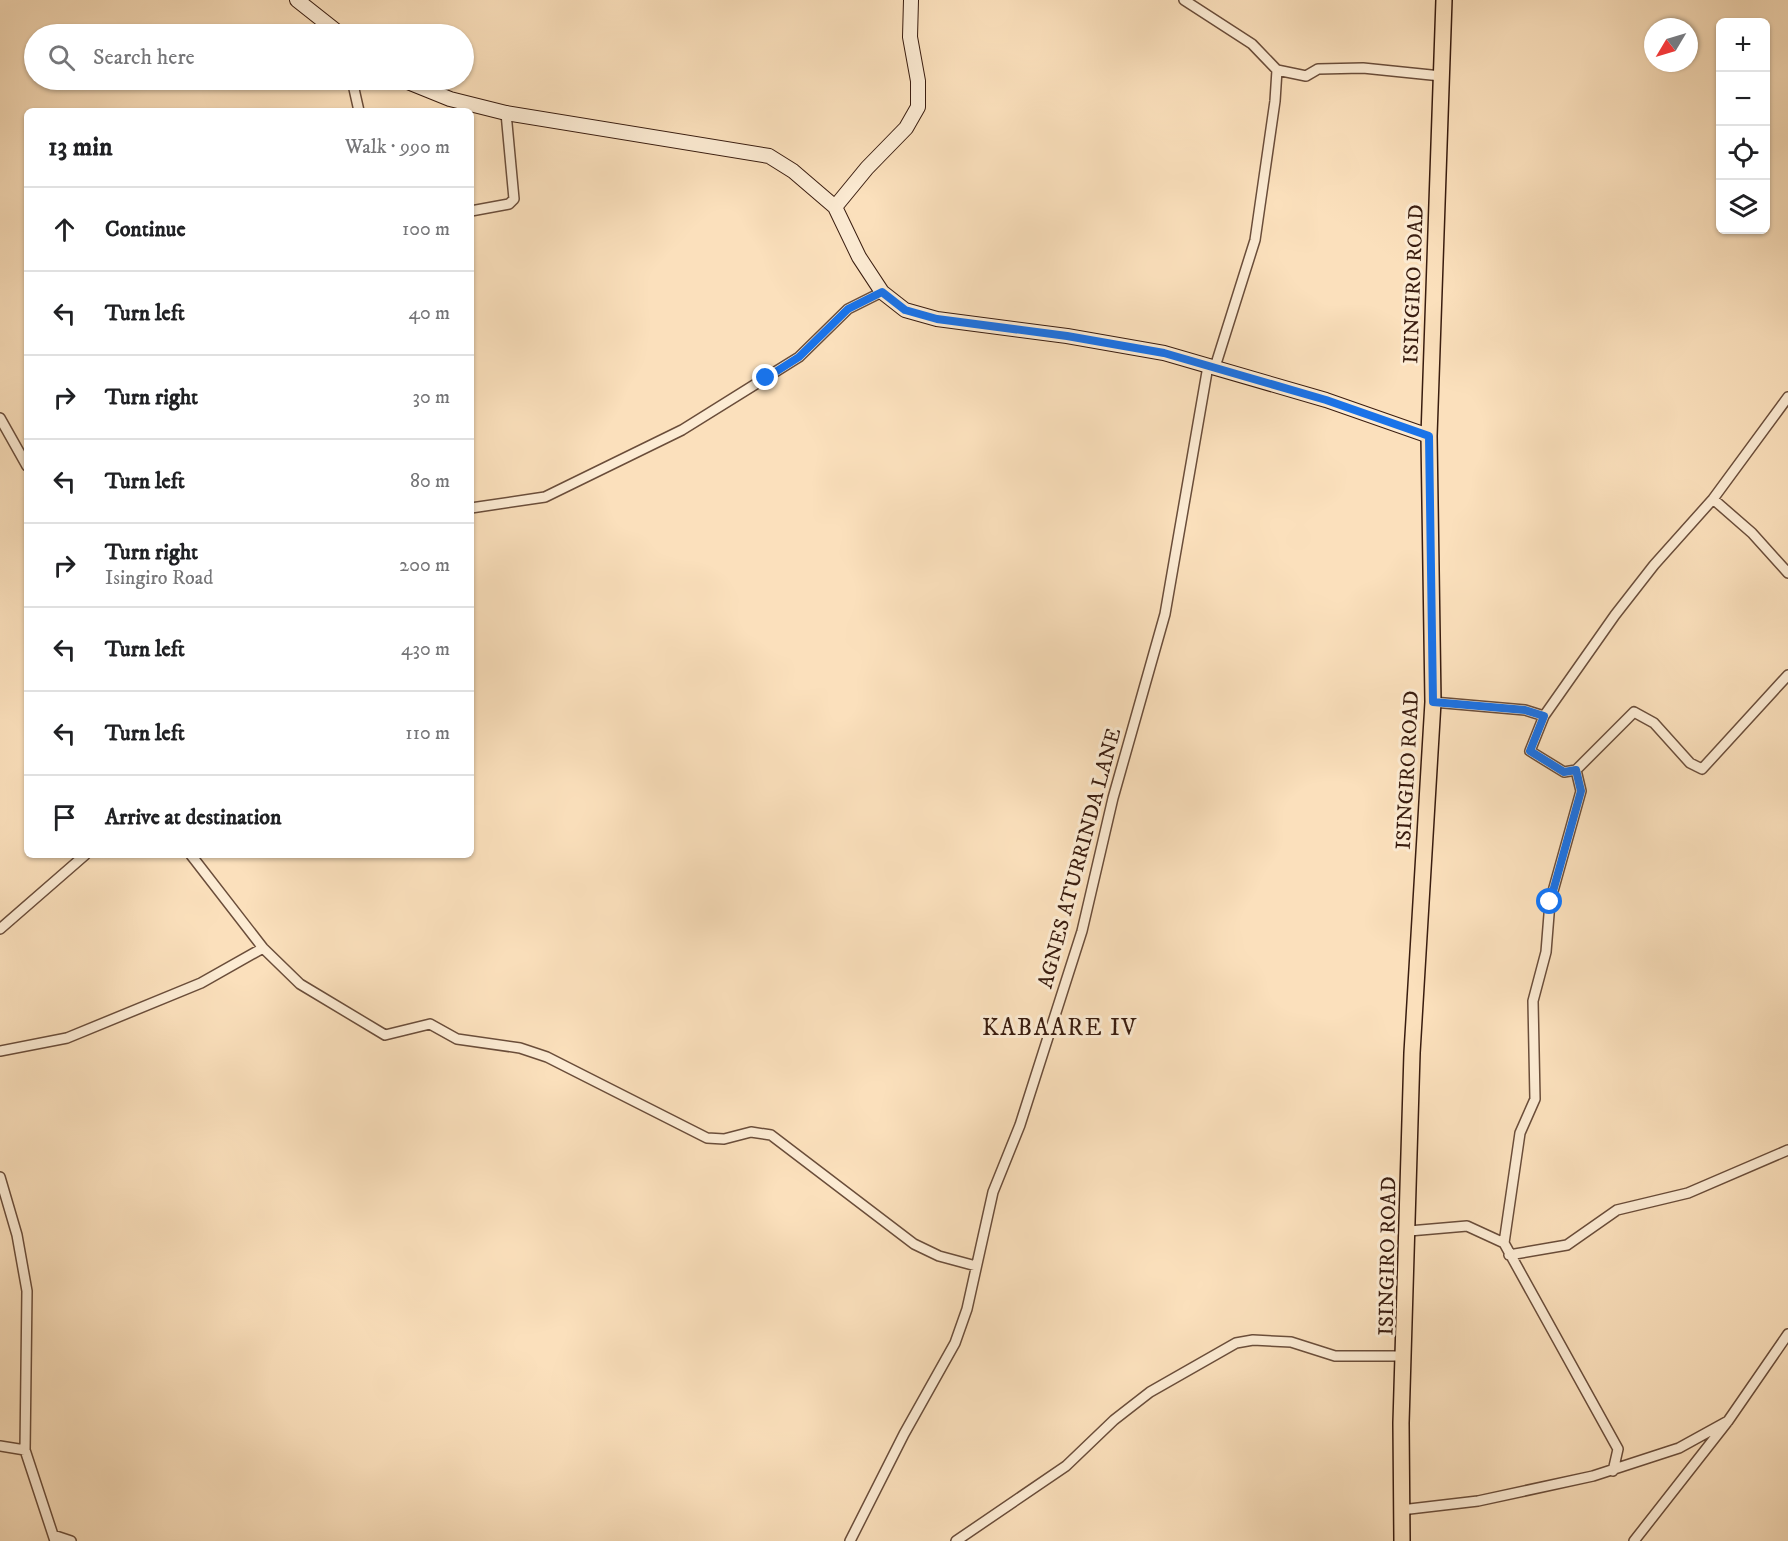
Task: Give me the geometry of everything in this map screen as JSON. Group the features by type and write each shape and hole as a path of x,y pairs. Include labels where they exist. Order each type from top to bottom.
{"main road":[{"name":"ISINGIRO ROAD","path":"1402,1541 1401,1423 1409,1231 1412,1053 1433,702 1429,436 1444,0"}],"street":[{"path":"297,0 327,24"},
{"path":"835,207 867,168 906,128 918,107 918,81 910,37 911,0"},
{"path":"1184,0 1252,44 1277,70 1306,76 1318,69 1363,68 1441,76"},
{"name":"AGNES ATURRINDA LANE","path":"850,1541 904,1434 955,1343 967,1309 993,1192 1020,1125 1082,931 1113,798 1165,614 1211,367 1254,240 1275,101 1277,70"},
{"path":"354,90 358,108"},
{"path":"428,90 450,99 506,113 769,156 793,171 835,207 859,257 882,292 905,310 937,319 1125,345 1326,400 1429,436"},
{"path":"474,210 508,204 514,199 506,113"},
{"path":"474,508 529,502 545,497 682,430 799,357 848,309 882,292"},
{"path":"1788,397 1713,499 1653,565 1544,716 1530,751 1564,772 1576,770 1634,712 1654,723 1690,763 1702,768 1788,675"},
{"path":"0,418 24,461"},
{"path":"1713,499 1752,533 1788,573"},
{"path":"1433,702 1525,710 1544,716"},
{"path":"1576,770 1581,791 1550,902 1546,952 1533,1001 1535,1100 1520,1133 1504,1243 1618,1449 1613,1471"},
{"path":"0,929 82,858"},
{"path":"193,858 264,948 300,984 385,1035 430,1024 457,1039 520,1048 547,1057 707,1138 724,1139 751,1132 771,1135 914,1244 939,1256 976,1266"},
{"path":"0,1051 67,1038 201,983 264,948"},
{"path":"1509,1255 1567,1245 1617,1210 1688,1193 1788,1150"},
{"path":"0,1177 17,1235 27,1291 25,1450 54,1538 71,1541"},
{"path":"1409,1231 1467,1226 1504,1243"},
{"path":"1634,1541 1728,1421 1788,1334"},
{"path":"956,1541 1066,1466 1114,1420 1150,1392 1236,1343 1253,1340 1291,1342 1335,1356 1405,1356"},
{"path":"1401,1510 1536,1491 1613,1471 1679,1448 1728,1421"},
{"path":"0,1446 25,1450"}],"district":[{"name":"KABAARE IV","path":"1060,1027"}],"route":[{"path":"766,378 799,357 830,324 848,309 882,292 905,310 937,319 1067,336 1164,353 1326,400 1429,436 1433,702 1525,710 1544,716 1530,751 1564,772 1576,770 1581,791 1550,902"}]}
